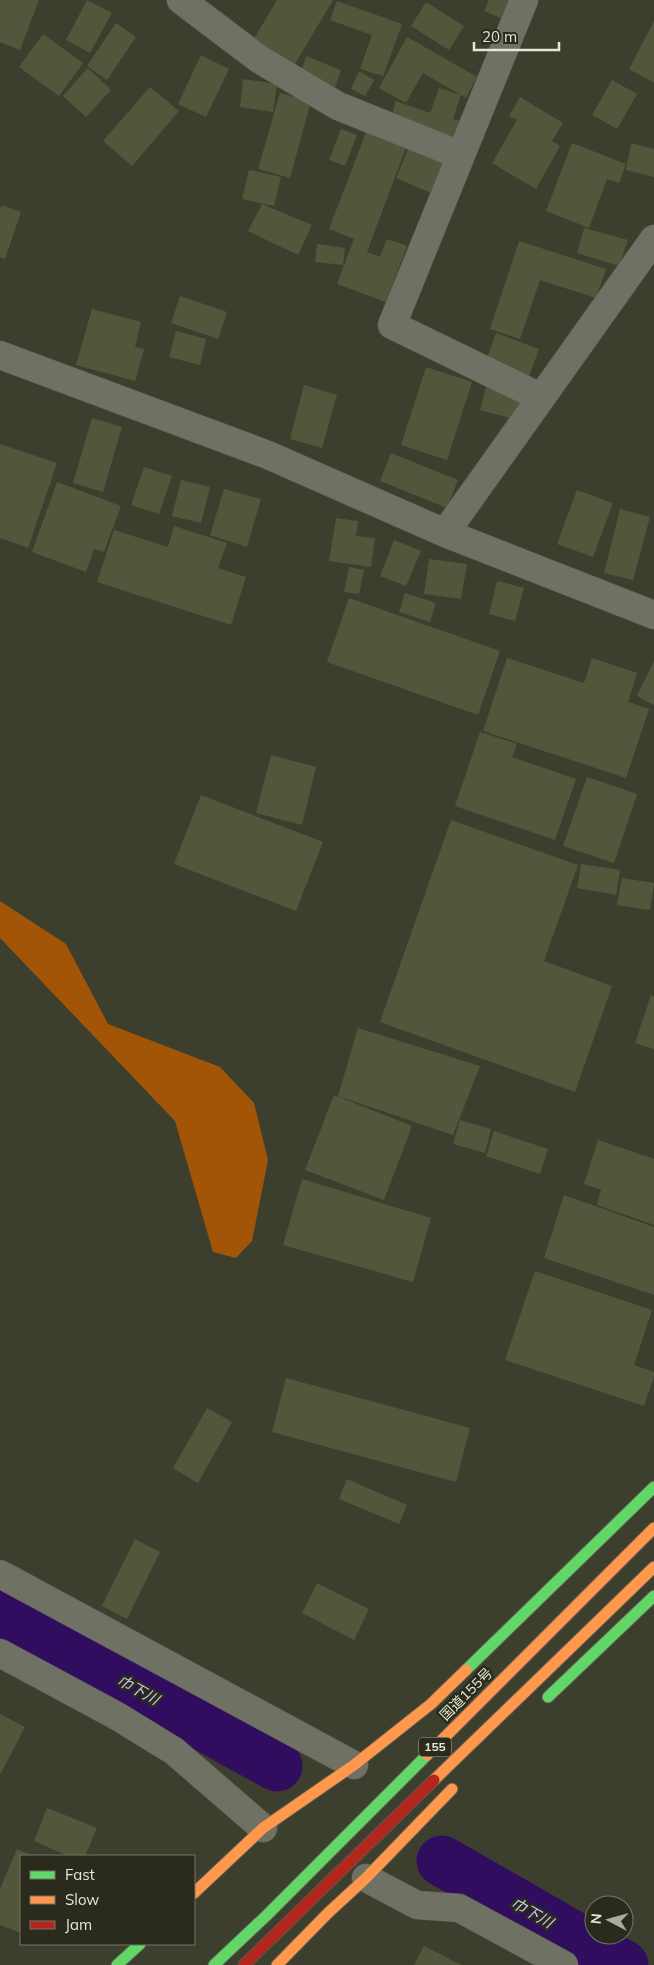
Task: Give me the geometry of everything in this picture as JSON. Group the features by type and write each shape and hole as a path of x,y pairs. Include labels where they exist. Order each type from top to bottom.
{"highway":[{"name":"155","path":"195,1892 263,1828 354,1765 430,1704 654,1487"},
{"name":"国道155号","path":"214,1965 273,1909 654,1528"},
{"name":"155","path":"244,1965 654,1567"},
{"path":"536,1708 654,1596"},
{"path":"277,1965 328,1913 366,1878 458,1782"},
{"path":"117,1965 139,1945"}],"street":[{"path":"181,0 259,59 338,106 460,155"},
{"path":"524,0 392,325 540,397"},
{"path":"445,533 654,238"},
{"path":"0,354 268,455 445,533 654,614"},
{"path":"0,1574 354,1765"},
{"path":"0,1653 117,1716 174,1751 263,1828"},
{"path":"366,1878 417,1905 459,1908 564,1965"}],"shaded area":[{"path":"0,901 66,944 108,1024 220,1067 254,1103 268,1160 252,1241 236,1258 213,1252 175,1121 0,938"}],"building":[{"path":"0,0 39,0 20,50 0,42"},
{"path":"87,0 112,13 90,53 66,40"},
{"path":"277,0 333,0 289,74 248,49"},
{"path":"489,0 511,0 503,19 484,11"},
{"path":"337,1 402,24 383,76 360,69 372,35 330,20"},
{"path":"426,2 464,26 449,50 411,26"},
{"path":"654,21 654,83 629,69"},
{"path":"116,23 136,37 107,80 87,66"},
{"path":"43,34 83,63 59,96 19,67"},
{"path":"407,37 477,77 466,98 423,73 406,103 379,88"},
{"path":"201,55 229,69 206,117 178,104"},
{"path":"306,56 341,70 332,96 298,81"},
{"path":"88,68 111,90 86,117 63,96"},
{"path":"359,71 374,80 365,96 351,89"},
{"path":"243,79 277,84 273,112 240,107"},
{"path":"612,80 637,94 617,129 592,115"},
{"path":"150,87 179,111 132,166 103,141"},
{"path":"439,88 461,95 453,119 464,122 455,149 389,124 396,101 430,113"},
{"path":"280,93 311,101 290,178 258,169"},
{"path":"520,97 563,123 552,141 560,146 536,189 492,163 517,120 509,116"},
{"path":"341,129 357,135 345,166 329,160"},
{"path":"367,130 407,145 367,252 380,257 387,239 407,246 386,302 337,284 354,239 329,229"},
{"path":"572,143 626,164 619,183 607,179 589,228 546,211"},
{"path":"631,143 654,149 654,177 626,170"},
{"path":"410,145 447,162 433,194 396,178"},
{"path":"249,170 281,177 274,206 242,199"},
{"path":"262,204 312,225 298,255 248,231"},
{"path":"2,205 21,212 5,259 0,257 0,210"},
{"path":"584,228 628,240 619,266 577,253"},
{"path":"519,241 606,269 596,298 540,280 520,339 490,329"},
{"path":"317,244 345,248 343,265 315,262"},
{"path":"180,296 227,312 218,339 171,323"},
{"path":"92,309 141,322 135,347 144,349 135,381 76,365"},
{"path":"176,331 206,339 200,365 169,357"},
{"path":"496,333 539,349 527,382 484,367"},
{"path":"426,367 472,382 447,460 401,445"},
{"path":"487,384 528,395 521,421 480,410"},
{"path":"304,385 337,395 322,448 290,439"},
{"path":"92,418 122,427 103,492 73,483"},
{"path":"0,444 57,463 28,548 0,538"},
{"path":"391,453 458,480 447,508 380,481"},
{"path":"144,467 172,476 159,514 131,505"},
{"path":"181,480 210,487 201,523 172,516"},
{"path":"57,482 121,506 104,552 94,549 86,572 32,552"},
{"path":"224,489 261,499 247,547 210,535"},
{"path":"577,490 613,503 593,557 557,544"},
{"path":"620,509 650,517 633,580 604,573"},
{"path":"336,518 358,521 356,536 375,538 371,567 329,561"},
{"path":"174,526 227,543 218,568 246,577 231,625 97,582 114,530 168,547"},
{"path":"394,540 421,551 406,586 380,576"},
{"path":"429,559 467,564 461,599 424,594"},
{"path":"349,567 364,570 359,594 344,592"},
{"path":"497,581 524,588 515,621 489,614"},
{"path":"405,593 436,603 430,622 399,612"},
{"path":"349,598 500,651 478,715 327,662"},
{"path":"507,658 584,683 592,658 637,673 628,702 649,709 626,778 483,731"},
{"path":"654,661 654,705 637,696"},
{"path":"480,732 517,744 512,757 576,779 555,840 455,806"},
{"path":"271,755 316,767 302,825 256,813"},
{"path":"587,777 637,794 614,863 563,846"},
{"path":"201,795 323,842 296,911 174,864"},
{"path":"451,820 578,865 544,961 612,986 575,1092 380,1022"},
{"path":"581,864 620,870 616,895 577,888"},
{"path":"622,878 654,883 650,910 617,905"},
{"path":"651,995 654,996 654,1049 635,1043"},
{"path":"358,1028 480,1066 453,1135 338,1096"},
{"path":"334,1095 412,1126 384,1200 305,1170"},
{"path":"460,1120 491,1129 485,1153 453,1144"},
{"path":"494,1131 548,1149 540,1174 486,1156"},
{"path":"598,1140 654,1159 654,1225 597,1205 601,1190 584,1184"},
{"path":"302,1179 431,1218 413,1282 283,1245"},
{"path":"564,1195 654,1227 654,1295 544,1258"},
{"path":"535,1271 652,1310 634,1365 654,1372 644,1406 505,1360"},
{"path":"286,1378 470,1428 456,1482 272,1432"},
{"path":"207,1408 232,1422 198,1483 173,1468"},
{"path":"347,1479 407,1505 399,1524 339,1499"},
{"path":"135,1539 160,1552 127,1619 102,1606"},
{"path":"317,1583 369,1609 354,1640 302,1613"},
{"path":"0,1714 25,1727 0,1775"},
{"path":"47,1808 97,1828 85,1855 66,1855 34,1841"},
{"path":"17,1849 31,1855 20,1855 20,1933 0,1925 0,1889"},
{"path":"424,1946 461,1965 414,1965"}],"waterway":[{"name":"巾下川","path":"0,1613 277,1766"},
{"name":"巾下川","path":"442,1861 623,1965"}],"traffic: fast":[{"path":"466,1670 654,1487"},
{"path":"548,1697 654,1596"},
{"path":"214,1965 266,1916 427,1755"},
{"path":"117,1965 139,1945"}],"traffic: slow":[{"path":"427,1755 654,1528"},
{"path":"434,1780 654,1567"},
{"path":"195,1892 263,1828 354,1765 431,1704 466,1670"},
{"path":"277,1965 328,1913 366,1878 452,1789"}],"traffic: jam":[{"path":"244,1965 434,1780"}]}
